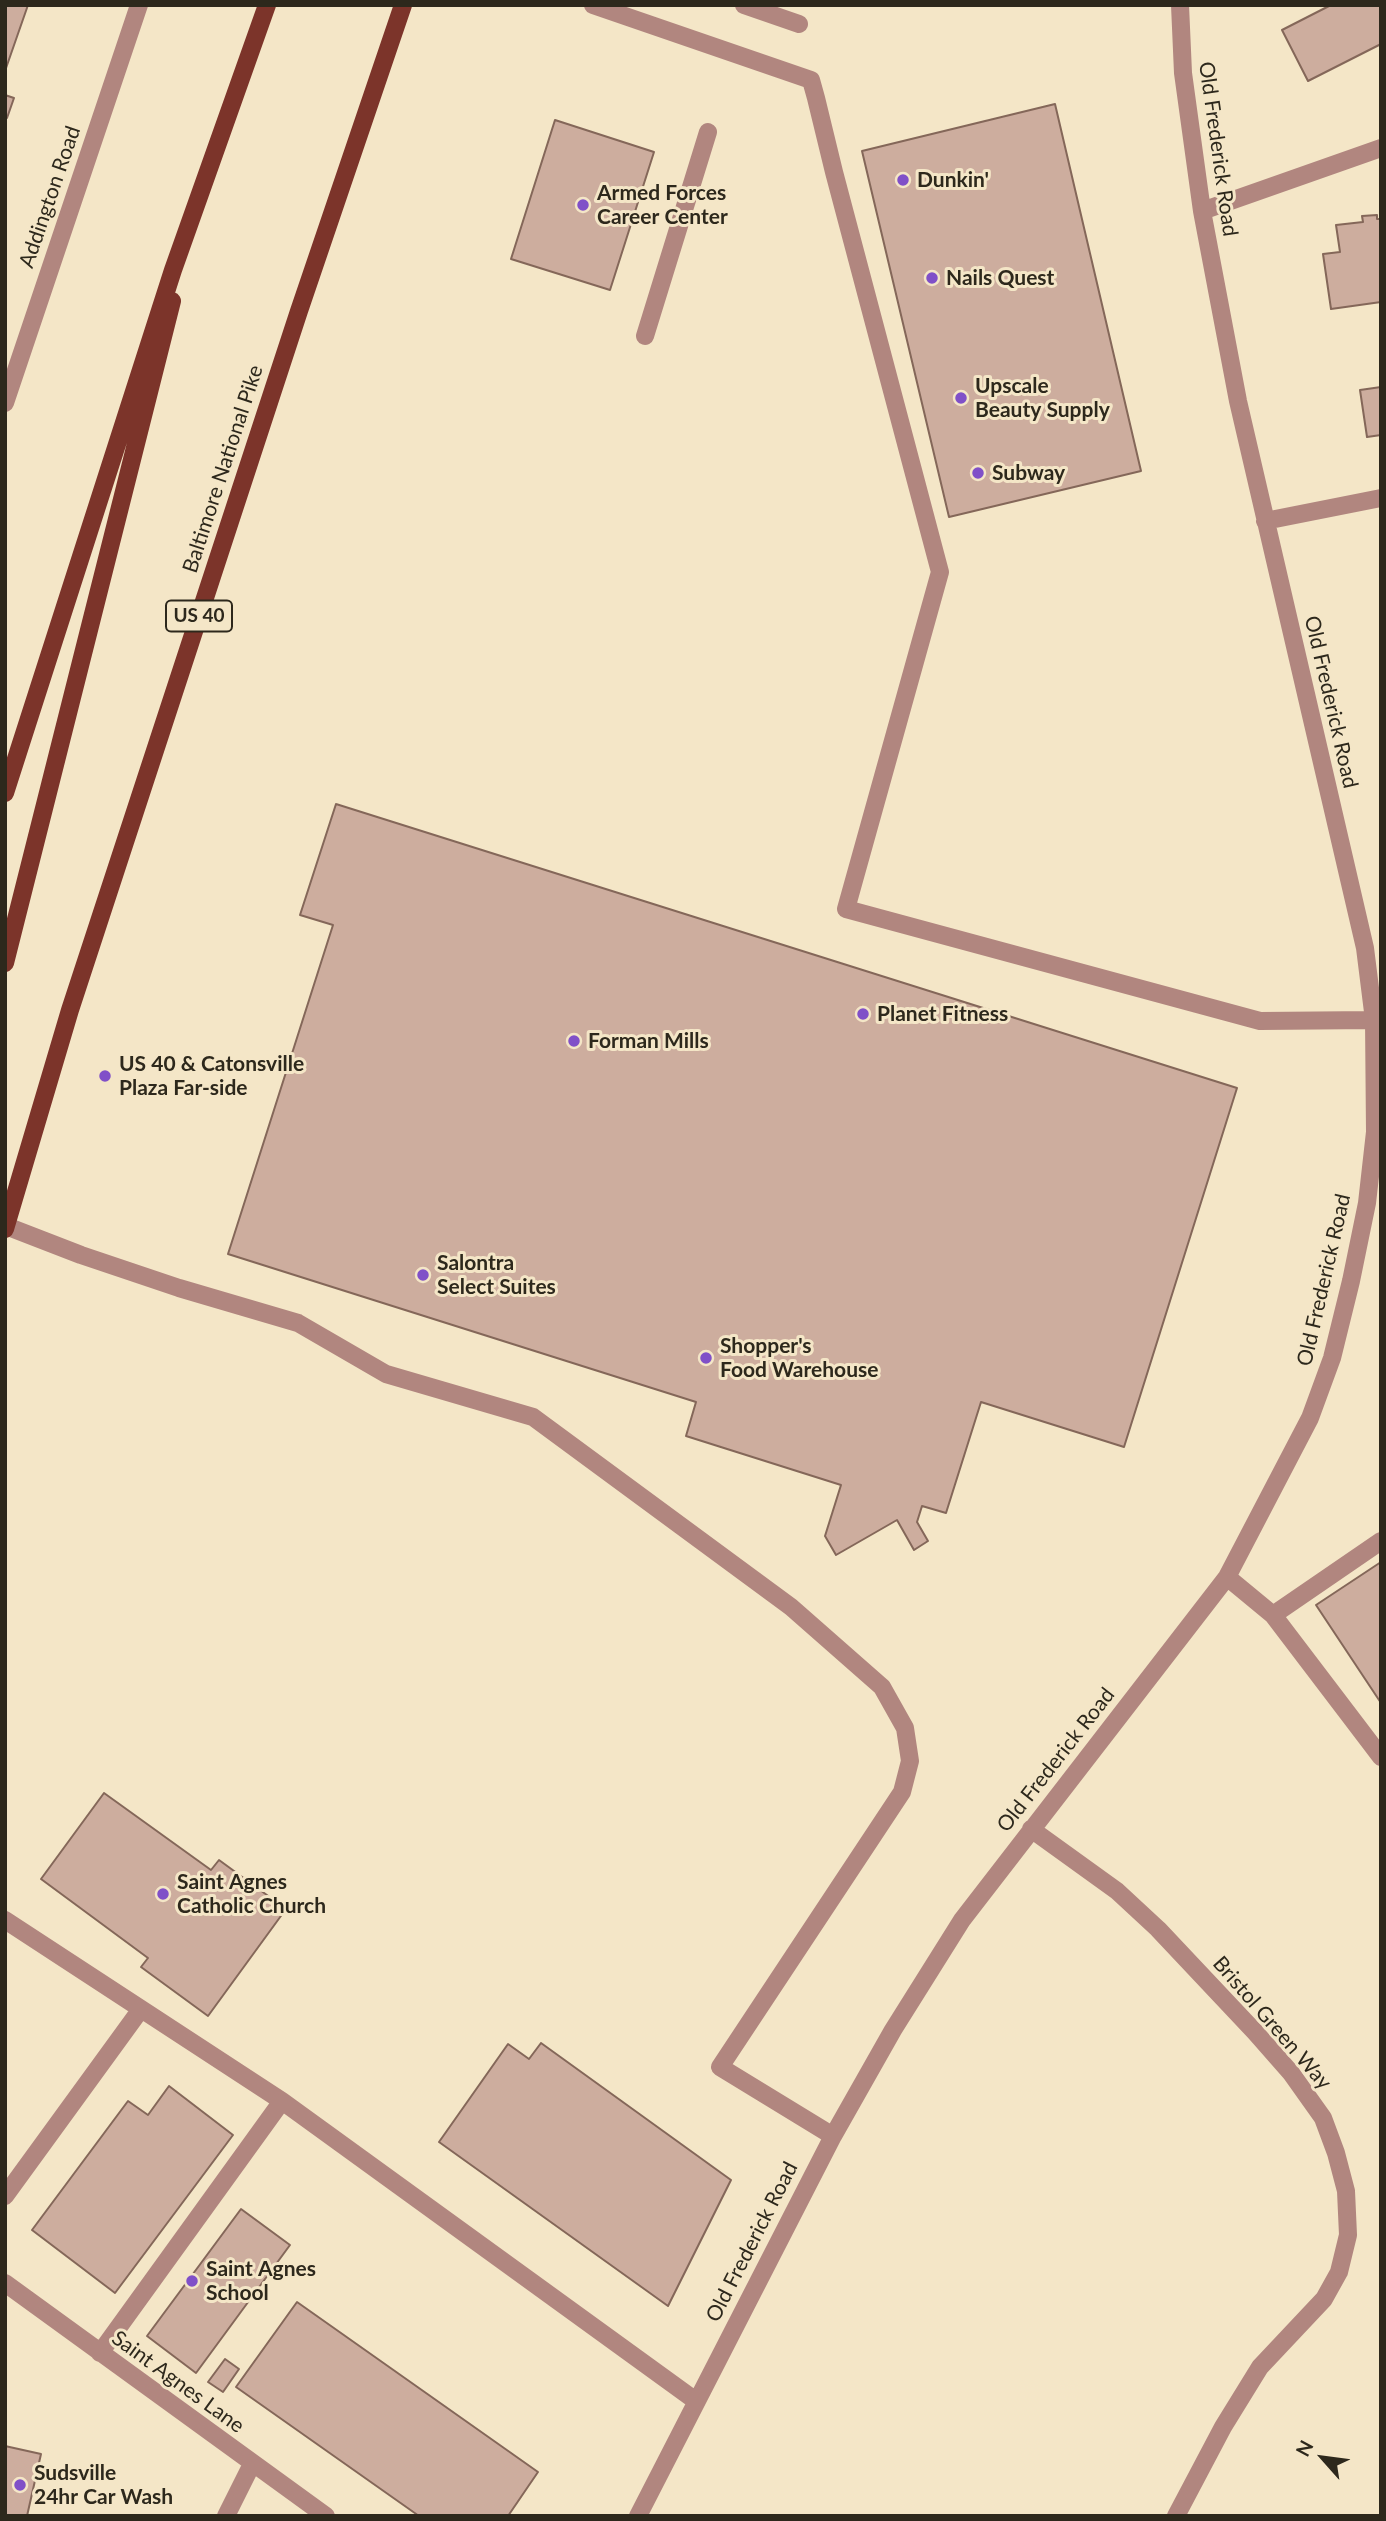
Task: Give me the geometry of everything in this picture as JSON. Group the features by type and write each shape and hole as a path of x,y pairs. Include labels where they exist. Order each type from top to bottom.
{"main road":[{"path":"5,793 173,270 267,5"},
{"name":"Baltimore National Pike","path":"6,1227 70,1010 294,324 403,5"},
{"path":"5,963 172,309 173,270"}],"street":[{"name":"Addington Road","path":"5,403 139,5"},
{"path":"593,5 811,80 940,572 846,909 1261,1021 1374,1020"},
{"path":"744,5 799,24"},
{"name":"Old Frederick Road","path":"638,2516 833,2136 962,1920 1227,1577 1310,1418 1332,1358 1367,1203 1375,1132 1373,946 1265,521 1238,401 1202,211 1184,73 1180,5"},
{"path":"645,336 708,132"},
{"path":"1202,211 1381,148"},
{"path":"1265,521 1381,498"},
{"path":"6,1227 132,1272 298,1323 386,1374 533,1417 791,1607 882,1687 905,1728 910,1761 902,1792 720,2067 833,2136"},
{"path":"1273,1615 1381,1541"},
{"path":"1227,1577 1273,1615 1381,1756"},
{"name":"Bristol Green Way","path":"1031,1829 1117,1891 1158,1929 1291,2073 1323,2118 1346,2191 1348,2235 1339,2272 1324,2300 1260,2367 1223,2427 1176,2516"},
{"path":"5,1920 282,2101 695,2401"},
{"path":"5,2196 141,2009"},
{"path":"100,2353 282,2101"},
{"name":"Saint Agnes Lane","path":"5,2283 326,2516"},
{"path":"226,2516 252,2464"}],"building":[{"path":"5,5 28,5 5,71"},
{"path":"1331,5 1381,5 1381,44 1308,81 1282,30"},
{"path":"5,95 14,98 7,118 5,117"},
{"path":"1055,104 1141,471 949,517 862,151"},
{"name":"Armed Forces Career Center","path":"555,120 654,152 610,290 511,259"},
{"path":"1377,215 1377,219 1381,219 1381,302 1331,309 1323,254 1340,252 1336,225 1363,222 1362,216"},
{"path":"1381,387 1381,435 1367,437 1360,390"},
{"path":"336,804 1237,1088 1124,1447 981,1402 946,1513 922,1506 917,1522 928,1541 914,1550 897,1520 836,1555 825,1536 841,1485 686,1436 696,1402 228,1254 333,925 300,915"},
{"path":"1381,1562 1381,1703 1316,1605"},
{"name":"Saint Agnes Catholic Church","path":"104,1793 211,1870 219,1860 286,1909 208,2016 141,1967 148,1958 41,1879"},
{"path":"541,2043 731,2180 668,2306 439,2142 508,2044 529,2059"},
{"path":"169,2086 233,2135 115,2293 32,2230 128,2101 148,2115"},
{"path":"241,2209 290,2245 196,2373 147,2336"},
{"path":"297,2302 538,2472 508,2516 419,2516 236,2387"},
{"path":"225,2359 239,2369 223,2392 208,2382"},
{"name":"Sudsville 24hr Car Wash","path":"5,2446 41,2454 27,2516 5,2516"}],"place":[{"name":"Dunkin'","path":"903,180"},
{"name":"Armed Forces Career Center","path":"583,205"},
{"name":"Nails Quest","path":"932,278"},
{"name":"Upscale Beauty Supply","path":"961,398"},
{"name":"Subway","path":"978,473"},
{"name":"Planet Fitness","path":"863,1014"},
{"name":"Forman Mills","path":"574,1041"},
{"name":"US 40 & Catonsville Plaza Far-side","path":"105,1076"},
{"name":"Salontra Select Suites","path":"423,1275"},
{"name":"Shopper's Food Warehouse","path":"706,1358"},
{"name":"Saint Agnes Catholic Church","path":"163,1894"},
{"name":"Saint Agnes School","path":"192,2281"},
{"name":"Sudsville 24hr Car Wash","path":"20,2485"}]}
